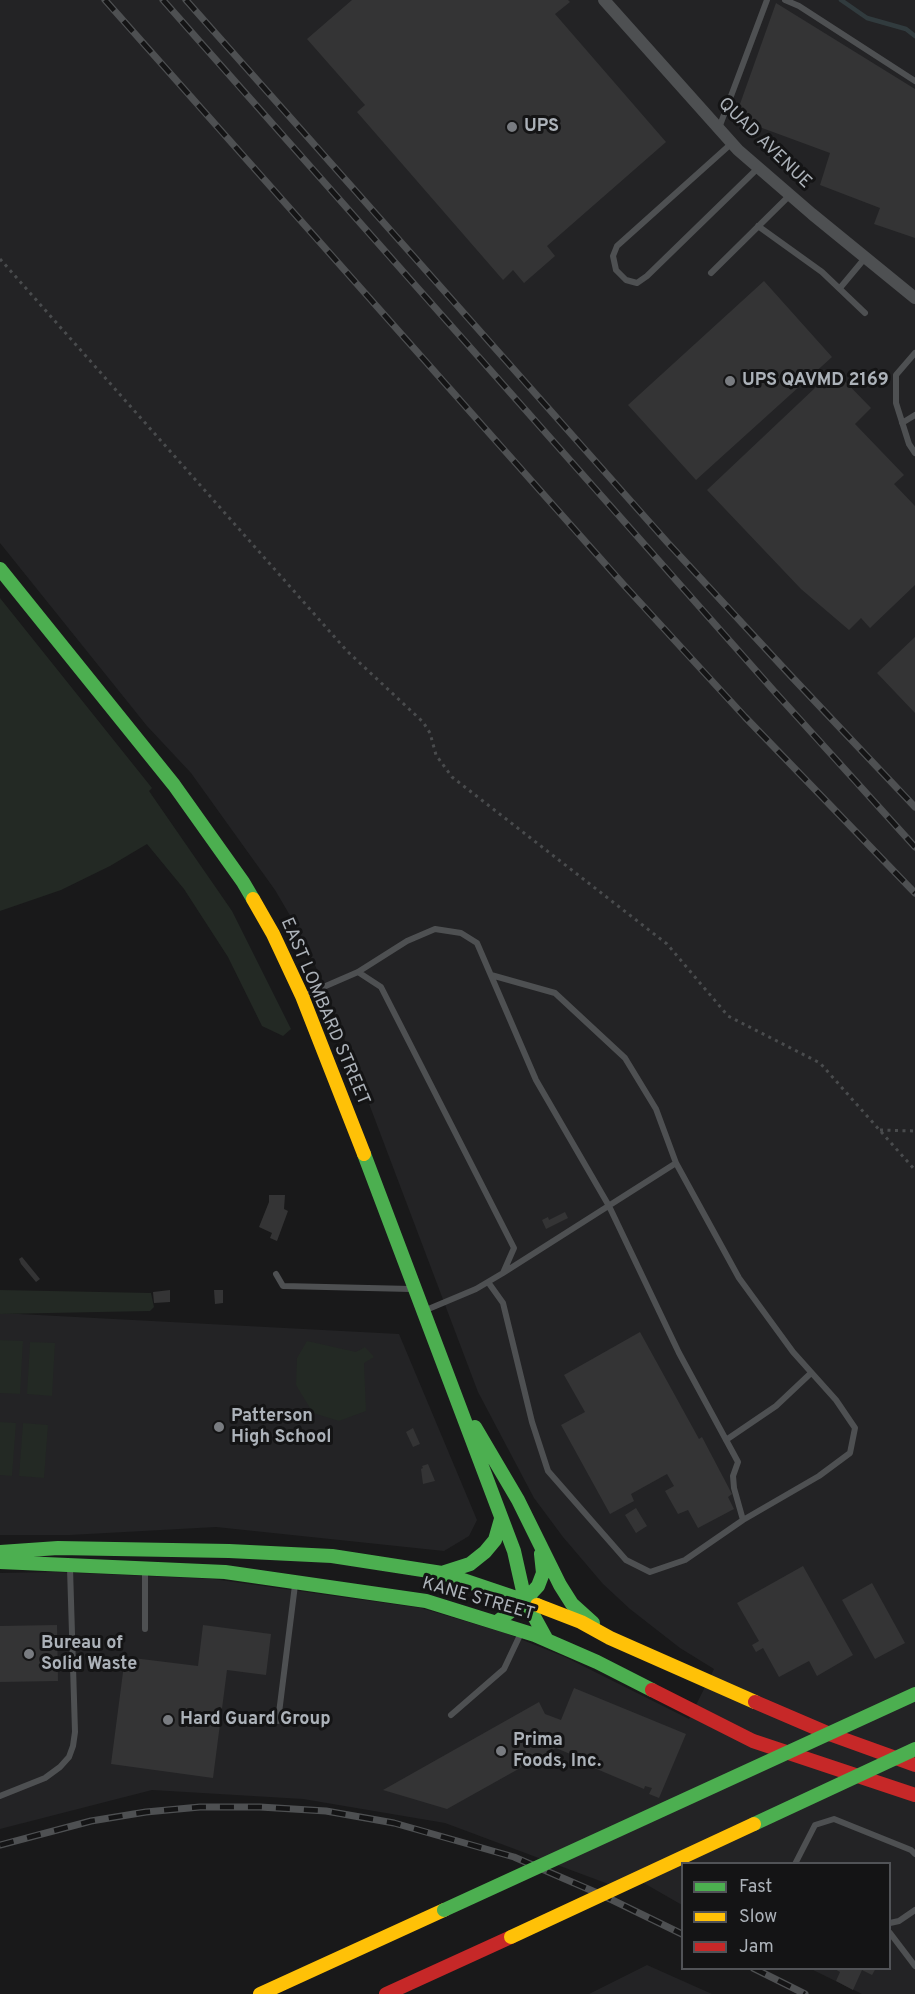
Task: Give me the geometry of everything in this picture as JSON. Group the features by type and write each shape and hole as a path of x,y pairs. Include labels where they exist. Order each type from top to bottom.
{"main road":[{"name":"EAST LOMBARD STREET","path":"0,569 174,785 243,882 273,934 302,996 360,1143 514,1551 525,1600 547,1640"},
{"name":"EAST LOMBARD STREET","path":"454,1395 498,1464 536,1539"},
{"path":"442,1573 470,1564 485,1552 495,1540 501,1519"},
{"path":"497,1622 525,1600 538,1586 543,1574 536,1539"},
{"path":"536,1539 572,1604 610,1638"},
{"name":"KANE STREET","path":"0,1552 58,1548 320,1555 442,1573 525,1600 581,1622 610,1638 832,1736 915,1765"},
{"name":"KANE STREET","path":"0,1562 225,1572 426,1601 522,1630 547,1640 597,1662 753,1741 915,1795"},
{"path":"260,1994 915,1694"},
{"path":"386,1994 915,1749"}],"street":[{"name":"QUAD AVENUE","path":"604,0 732,143 758,168 915,298"}],"lane":[{"path":"719,128 767,0"},
{"path":"785,0 799,6 915,81"},
{"path":"732,143 617,246 613,256 616,270 626,280 637,283 647,276 758,168"},
{"path":"711,273 790,195"},
{"path":"758,226 822,272 865,314"},
{"path":"840,288 865,258"},
{"path":"915,352 896,375 896,403 909,444 915,453"},
{"path":"902,423 915,415"},
{"path":"302,996 358,972 406,941 435,929 461,933 477,944 536,1080 609,1206 679,1353 738,1462 733,1476 734,1488 743,1520"},
{"path":"358,972 381,987 514,1248 503,1273"},
{"path":"488,1282 503,1303 532,1422 548,1471 626,1560 650,1572 686,1560 743,1520 819,1476 850,1453 855,1428 836,1400 793,1352 738,1278 676,1163 656,1109 626,1058 555,993 491,975"},
{"path":"423,1312 488,1282 676,1163"},
{"path":"276,1274 283,1286 415,1289"},
{"path":"726,1440 776,1406 811,1373"},
{"path":"0,1796 45,1778 69,1757 73,1746 75,1731 70,1564"},
{"path":"145,1568 145,1629"},
{"path":"278,1721 295,1582"},
{"path":"451,1715 504,1669 522,1630"},
{"path":"796,1862 815,1825 834,1820 911,1850 915,1854"},
{"path":"891,1923 899,1921 915,1911"},
{"path":"891,1935 915,1966"}],"path":[{"path":"0,258 348,651 423,722 430,733 436,755 452,777 667,944 728,1016 820,1063 915,1170"},
{"path":"880,1130 915,1131"}],"shaded area":[{"path":"0,0 915,0 915,1994 862,1994 813,1970 891,1970 891,1862 681,1862 681,1904 635,1878 627,1891 445,1823 303,1799 152,1790 0,1829 0,1573 55,1572 213,1579 421,1608 505,1633 565,1657 689,1719 714,1669 680,1648 630,1609 603,1584 534,1498 478,1392 323,982 295,924 275,890 191,773 147,726 0,543"},
{"path":"0,598 152,788 149,791 232,911 291,1029 283,1036 262,1026 228,957 184,889 147,844 110,866 61,890 0,911"},
{"path":"0,1290 151,1293 154,1307 150,1311 0,1314"},
{"name":"Patterson High School","path":"0,1313 399,1334 477,1520 469,1536 444,1551 216,1527 70,1535 0,1535"},
{"path":"0,1340 23,1341 20,1394 0,1393"},
{"path":"307,1341 356,1352 365,1347 374,1357 364,1363 366,1411 339,1421 313,1413 296,1385 297,1358"},
{"path":"30,1342 55,1343 52,1396 27,1394"},
{"path":"0,1422 16,1423 12,1476 0,1475"},
{"path":"23,1423 48,1425 44,1478 19,1476"},
{"path":"647,1965 712,1994 589,1994"}],"building":[{"name":"UPS","path":"352,0 568,0 570,2 555,14 666,142 547,246 555,256 524,283 513,270 503,280 357,112 365,105 307,39"},
{"path":"776,3 915,89 915,238 874,224 880,208 820,185 830,153 735,118"},
{"name":"UPS QAVMD 2169","path":"764,281 832,357 696,480 628,405"},
{"path":"834,370 871,408 855,424 904,475 894,484 915,506 915,585 870,628 861,618 849,630 801,589 707,490"},
{"path":"915,637 915,713 877,673"},
{"path":"269,1195 285,1195 284,1209 288,1211 277,1241 270,1238 272,1233 259,1227 269,1202"},
{"path":"565,1212 568,1218 546,1229 542,1220 548,1217 549,1220"},
{"path":"22,1257 40,1279 36,1282 21,1264 19,1259"},
{"path":"170,1290 170,1302 154,1303 153,1292"},
{"path":"214,1290 223,1290 223,1303 215,1304"},
{"path":"640,1332 699,1439 702,1437 732,1494 728,1497 734,1509 698,1528 688,1510 678,1514 665,1491 674,1486 667,1474 631,1494 634,1501 610,1514 561,1425 585,1412 564,1375"},
{"path":"413,1428 420,1444 413,1447 406,1432"},
{"path":"428,1464 435,1481 423,1484 421,1469 422,1466"},
{"path":"636,1508 647,1526 636,1533 625,1515"},
{"path":"803,1566 853,1655 817,1676 809,1661 779,1677 763,1648 756,1652 752,1645 759,1641 737,1603"},
{"path":"872,1583 905,1643 875,1659 842,1600"},
{"name":"Bureau of Solid Waste","path":"57,1625 58,1681 0,1682 0,1626"},
{"name":"Hard Guard Group","path":"203,1625 271,1634 266,1675 227,1670 213,1778 111,1764 125,1657 198,1666"},
{"name":"Prima Foods, Inc.","path":"574,1688 686,1734 659,1798 649,1794 652,1788 645,1786 644,1789 580,1762 582,1759 556,1748 447,1809 383,1790 539,1702 545,1714 561,1720"},
{"path":"836,1970 862,1970 853,1990 836,1981 840,1972"},
{"path":"862,1970 875,1970 872,1975"}],"waterway":[{"path":"841,0 867,18 906,29 915,36"}],"railway":[{"path":"105,0 623,584 745,717 915,893"},
{"path":"163,0 774,691 915,847"},
{"path":"186,0 667,542 915,807"},
{"path":"0,1845 91,1821 146,1812 200,1807 260,1807 326,1811 394,1823 514,1857 602,1895 681,1934"},
{"path":"757,1970 805,1994"}],"traffic: fast":[{"path":"0,569 174,785 253,899"},
{"path":"364,1154 514,1551 525,1600 547,1640"},
{"path":"475,1427 518,1500 560,1585 572,1604 593,1623"},
{"path":"442,1573 470,1564 485,1552 495,1540 501,1519"},
{"path":"0,1552 58,1548 229,1551 332,1556 442,1573 537,1605"},
{"path":"497,1622 525,1600 538,1586 543,1573 541,1554"},
{"path":"0,1562 225,1572 426,1601 535,1635 597,1662 652,1690"},
{"path":"444,1910 915,1694"},
{"path":"754,1824 915,1749"}],"traffic: slow":[{"path":"253,899 273,934 302,996 364,1154"},
{"path":"537,1605 581,1622 610,1638 755,1702"},
{"path":"511,1937 754,1824"},
{"path":"260,1994 444,1910"}],"traffic: jam":[{"path":"652,1690 753,1741 915,1795"},
{"path":"755,1702 832,1735 915,1765"},
{"path":"386,1994 511,1937"}],"place":[{"name":"UPS","path":"512,127"},
{"name":"UPS QAVMD 2169","path":"730,381"},
{"name":"Patterson High School","path":"219,1427"},
{"name":"Bureau of Solid Waste","path":"29,1654"},
{"name":"Hard Guard Group","path":"168,1720"},
{"name":"Prima Foods, Inc.","path":"501,1751"}]}
